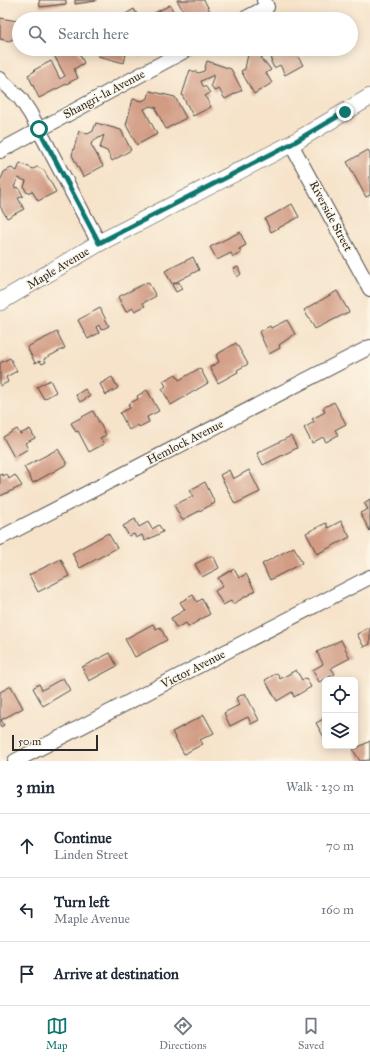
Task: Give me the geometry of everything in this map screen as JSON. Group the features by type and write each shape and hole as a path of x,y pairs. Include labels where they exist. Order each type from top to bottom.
{"street":[{"path":"253,12 265,3"},
{"name":"Shangri-la Avenue","path":"0,151 175,56"},
{"path":"0,79 20,98 39,129 99,243"},
{"name":"Maple Avenue","path":"0,302 99,243 291,144 370,97"},
{"name":"Riverside Street","path":"291,144 370,289"},
{"name":"Hemlock Avenue","path":"0,538 370,347"},
{"name":"Victor Avenue","path":"15,761 370,577"}],"building":[{"path":"39,0 66,0 66,4 40,7"},
{"path":"75,0 96,0 96,1 75,4"},
{"path":"177,0 204,0 210,12 184,12"},
{"path":"170,5 174,12 157,12"},
{"path":"134,9 136,12 129,12"},
{"path":"0,18 12,20 12,40 9,41 0,39"},
{"path":"55,56 80,56 84,63 74,69 78,78 39,98 28,75 51,61 60,79 65,76"},
{"path":"98,56 126,56 124,63"},
{"path":"248,56 264,56 261,58 271,70 266,73 272,83 254,94 241,71 245,69"},
{"path":"271,56 297,56 303,65 285,75 280,65 274,68 271,62"},
{"path":"207,61 231,69 242,90 225,99 219,89 214,91 211,85 214,75 201,81 203,86 206,87 210,93 205,96 211,107 193,116 182,95 190,70 199,73 204,71"},
{"path":"150,91 175,97 186,118 166,129 156,110 157,108 150,106 144,109 157,134 137,145 126,125 133,99 142,101 148,98"},
{"path":"96,123 121,130 131,150 112,161 107,151 100,148 104,135 92,142 91,145 103,166 83,177 72,155 79,131 88,134 93,131"},
{"path":"368,150 370,153 370,195 366,197 347,162"},
{"path":"20,163 33,169 37,167 44,170 56,192 38,201 32,191 27,193 24,187 26,181 18,178 14,187 19,188 23,196 18,198 24,209 7,218 0,206 0,181 4,172 11,168 17,171"},
{"path":"292,204 299,217 271,232 265,219"},
{"path":"240,232 246,245 239,249 241,253 233,257 231,253 217,260 210,247"},
{"path":"193,257 199,270 172,284 165,271"},
{"path":"238,267 241,274 237,277 233,269"},
{"path":"148,282 156,296 143,303 145,306 135,311 133,308 126,312 118,297"},
{"path":"179,282 182,289 176,292 172,285"},
{"path":"337,291 349,312 315,329 304,310"},
{"path":"100,308 109,326 101,330 99,325 96,327 99,333 88,339 78,320"},
{"path":"287,320 295,334 279,345 280,348 269,354 259,332"},
{"path":"57,332 65,348 44,359 46,362 42,364 40,361 35,363 27,347"},
{"path":"236,343 248,364 237,370 238,372 218,383 210,367 219,362 216,355"},
{"path":"10,358 17,371 6,377 8,382 0,386 0,363"},
{"path":"200,368 208,383 171,405 162,389 166,386 163,381 176,374 179,380"},
{"path":"112,377 118,388 106,395 100,384"},
{"path":"50,380 56,392 44,399 37,387"},
{"path":"85,389 90,396 80,402 76,395"},
{"path":"147,390 159,411 147,417 149,422 139,427 138,425 129,430 120,413 130,408 128,404 138,399 137,396"},
{"path":"334,402 346,424 335,430 338,435 326,442 323,437 312,443 304,428 314,422 312,419 325,412 323,408"},
{"path":"93,411 106,435 100,438 104,444 89,452 78,431 76,432 71,423"},
{"path":"17,429 20,434 30,429 35,438 25,443 28,449 14,457 3,437"},
{"path":"291,436 297,448 263,465 257,453"},
{"path":"58,449 67,464 33,483 24,467"},
{"path":"229,470 233,479 249,470 260,492 235,504 220,475"},
{"path":"2,474 3,476 7,474 9,479 15,475 22,486 0,496 0,475"},
{"path":"205,482 215,503 182,520 174,505 193,496 190,490"},
{"path":"370,499 370,531 360,513 368,509 364,503"},
{"path":"135,519 139,527 148,522 152,529 159,525 163,532 145,541 142,535 136,538 134,534 129,536 123,526"},
{"path":"341,521 350,537 317,554 306,533 326,523 328,528"},
{"path":"108,533 117,548 80,568 72,553"},
{"path":"294,547 302,563 270,580 262,564"},
{"path":"213,555 219,568 202,577 195,564"},
{"path":"61,559 69,576 38,592 29,575"},
{"path":"234,569 239,578 246,574 255,591 233,604 231,601 223,605 215,591 223,586 218,578"},
{"path":"193,595 197,602 202,599 210,614 188,627 186,623 176,628 171,618 185,610 180,602"},
{"path":"153,624 156,629 160,627 167,640 135,657 125,639"},
{"path":"370,627 370,644 364,647 357,634"},
{"path":"341,640 350,658 331,668 335,674 329,677 322,677 322,680 319,682 313,670 323,664 317,652"},
{"path":"110,653 117,666 89,681 82,667"},
{"path":"296,670 302,680 306,678 311,687 294,697 292,692 277,701 265,680 277,673 280,679"},
{"path":"63,678 70,690 43,706 33,688 39,684 42,690"},
{"path":"11,686 23,708 1,720 4,725 0,727 0,692"},
{"path":"245,693 259,720 251,724 248,717 230,726 224,713 239,705 236,698"},
{"path":"204,715 214,733 200,740 203,744 184,754 172,732"},
{"path":"322,720 322,734 316,723"},
{"path":"370,741 370,760 360,761 353,750 358,749 358,747"}],"route":[{"path":"39,129 99,243 291,144 345,112"}]}
